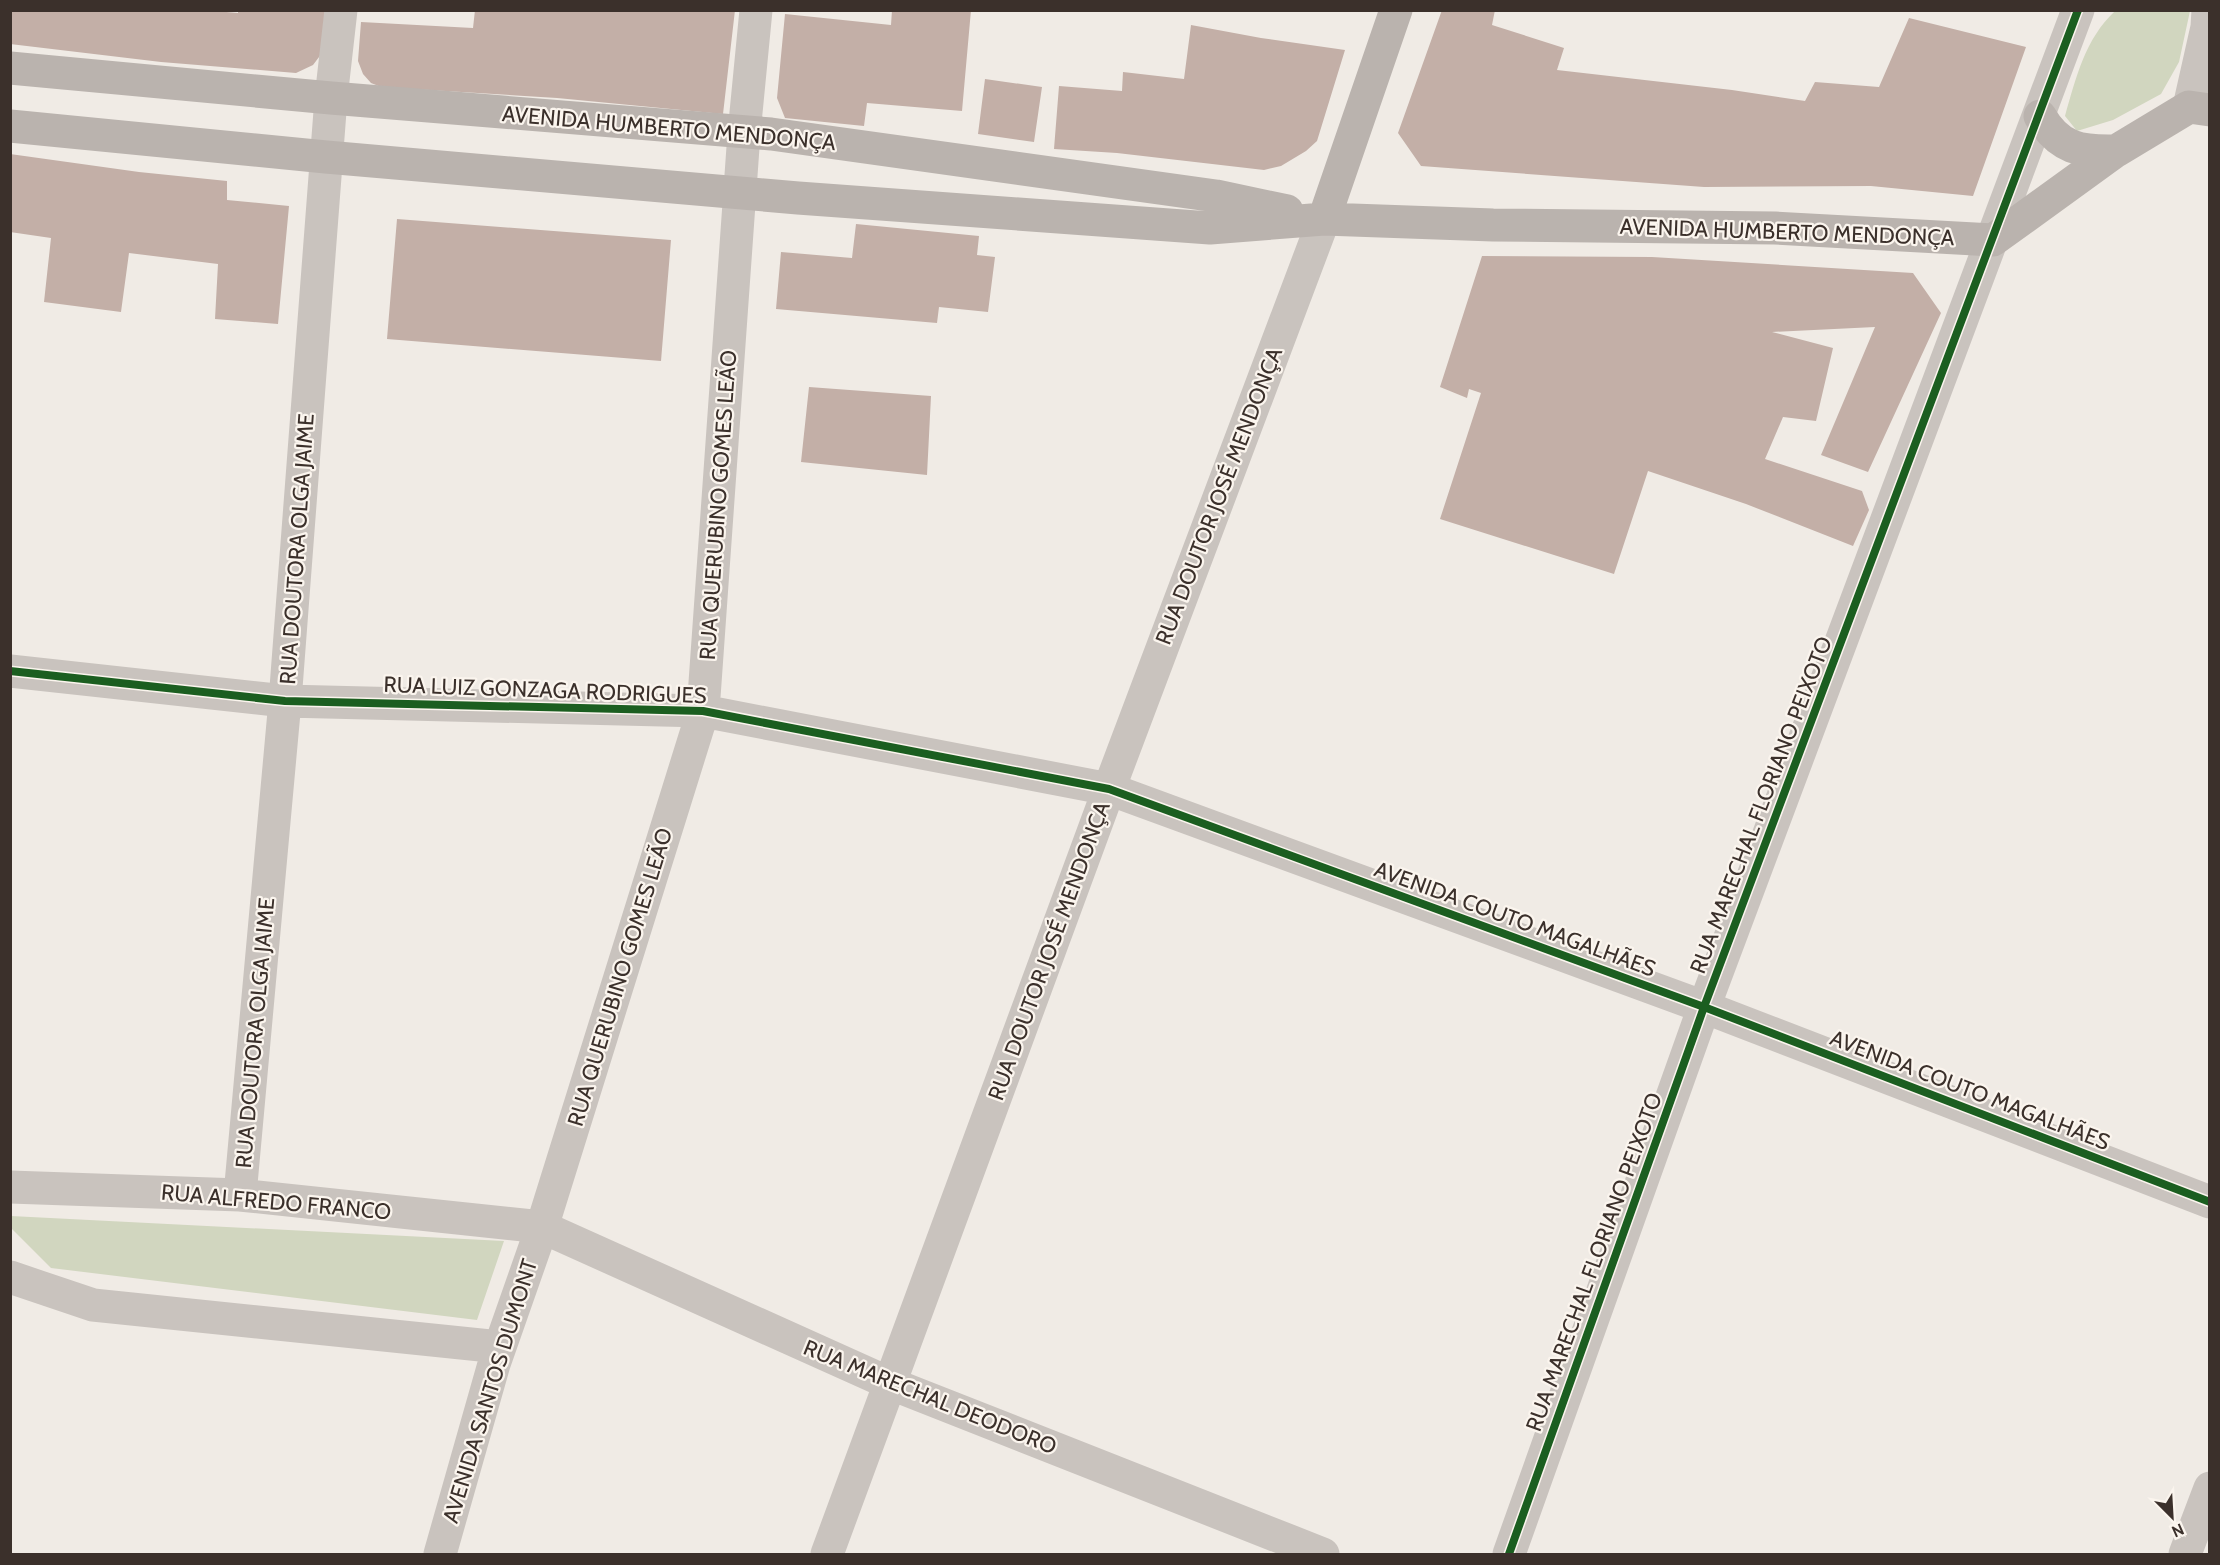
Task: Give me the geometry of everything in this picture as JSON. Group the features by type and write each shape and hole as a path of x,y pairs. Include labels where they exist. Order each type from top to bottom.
{"main road":[{"name":"RUA DOUTOR JOSÉ MENDONÇA","path":"1324,219 1396,10"},
{"name":"AVENIDA HUMBERTO MENDONÇA","path":"10,68 331,98 771,134 1216,196 1324,219"},
{"path":"1993,240 2116,151 2199,109"},
{"path":"2040,116 2048,130 2071,148 2092,152 2116,151"},
{"name":"AVENIDA HUMBERTO MENDONÇA","path":"10,126 326,157 739,193 1210,228 1324,219 1493,225 1775,228 1993,240"}],"street":[{"name":"RUA DOUTORA OLGA JAIME","path":"240,1195 285,701 326,157 341,10"},
{"name":"RUA QUERUBINO GOMES LEÃO","path":"542,1227 703,711 739,193 756,10"},
{"name":"RUA MARECHAL FLORIANO PEIXOTO","path":"1509,1554 1704,1007 2078,10"},
{"path":"2199,109 2208,10"},
{"name":"RUA DOUTOR JOSÉ MENDONÇA","path":"827,1554 1109,789 1324,219"},
{"name":"RUA LUIZ GONZAGA RODRIGUES","path":"10,671 285,701 703,711 1109,789"},
{"name":"AVENIDA COUTO MAGALHÃES","path":"1109,789 1704,1007 2210,1202"},
{"name":"RUA ALFREDO FRANCO","path":"10,1187 240,1195 542,1227"},
{"name":"AVENIDA SANTOS DUMONT","path":"440,1554 500,1347 542,1227"},
{"name":"RUA MARECHAL DEODORO","path":"542,1227 889,1383 1323,1554"},
{"path":"10,1277 93,1305 500,1347"},
{"path":"2185,1554 2210,1488"}],"green space":[{"path":"2115,11 2190,11 2179,62 2161,94 2113,120 2077,131 2065,116 2073,88 2096,34"},
{"path":"11,1216 504,1241 477,1320 51,1268 11,1228"}],"building":[{"path":"10,10 203,10 238,13 238,10 325,10 322,53 313,65 296,73 161,62 10,44"},
{"path":"475,10 735,10 723,114 557,98 381,87 371,83 363,74 358,61 361,22 473,28"},
{"path":"892,10 971,10 962,111 867,103 864,126 785,118 777,98 785,14 891,25"},
{"path":"1442,10 1495,10 1492,25 1564,48 1557,70 1732,90 1805,101 1815,82 1879,87 1909,18 2026,47 1973,196 1871,186 1704,187 1421,166 1398,133"},
{"path":"1191,25 1345,50 1317,141 1306,151 1281,166 1264,170 1117,153 1054,149 1059,86 1122,91 1123,72 1184,79"},
{"path":"985,79 1042,87 1034,142 978,134"},
{"path":"10,154 139,172 227,181 227,200 289,206 278,324 215,319 218,264 129,253 121,312 44,302 51,238 10,232"},
{"path":"397,219 671,240 661,361 387,339"},
{"path":"856,224 979,236 977,255 995,257 988,312 939,307 937,323 776,309 781,252 852,258"},
{"path":"1482,256 1652,257 1913,273 1941,313 1868,472 1821,455 1875,327 1772,332 1833,348 1816,421 1783,417 1765,459 1862,491 1869,510 1853,546 1746,504 1648,471 1614,574 1440,519 1481,393 1469,389 1467,398 1440,387"},
{"path":"809,387 931,396 927,475 801,462"}],"cycle path":[{"path":"1509,1554 1704,1007 2078,10"},
{"path":"10,671 285,701 703,711 1109,789 1704,1007 2210,1202"}]}
